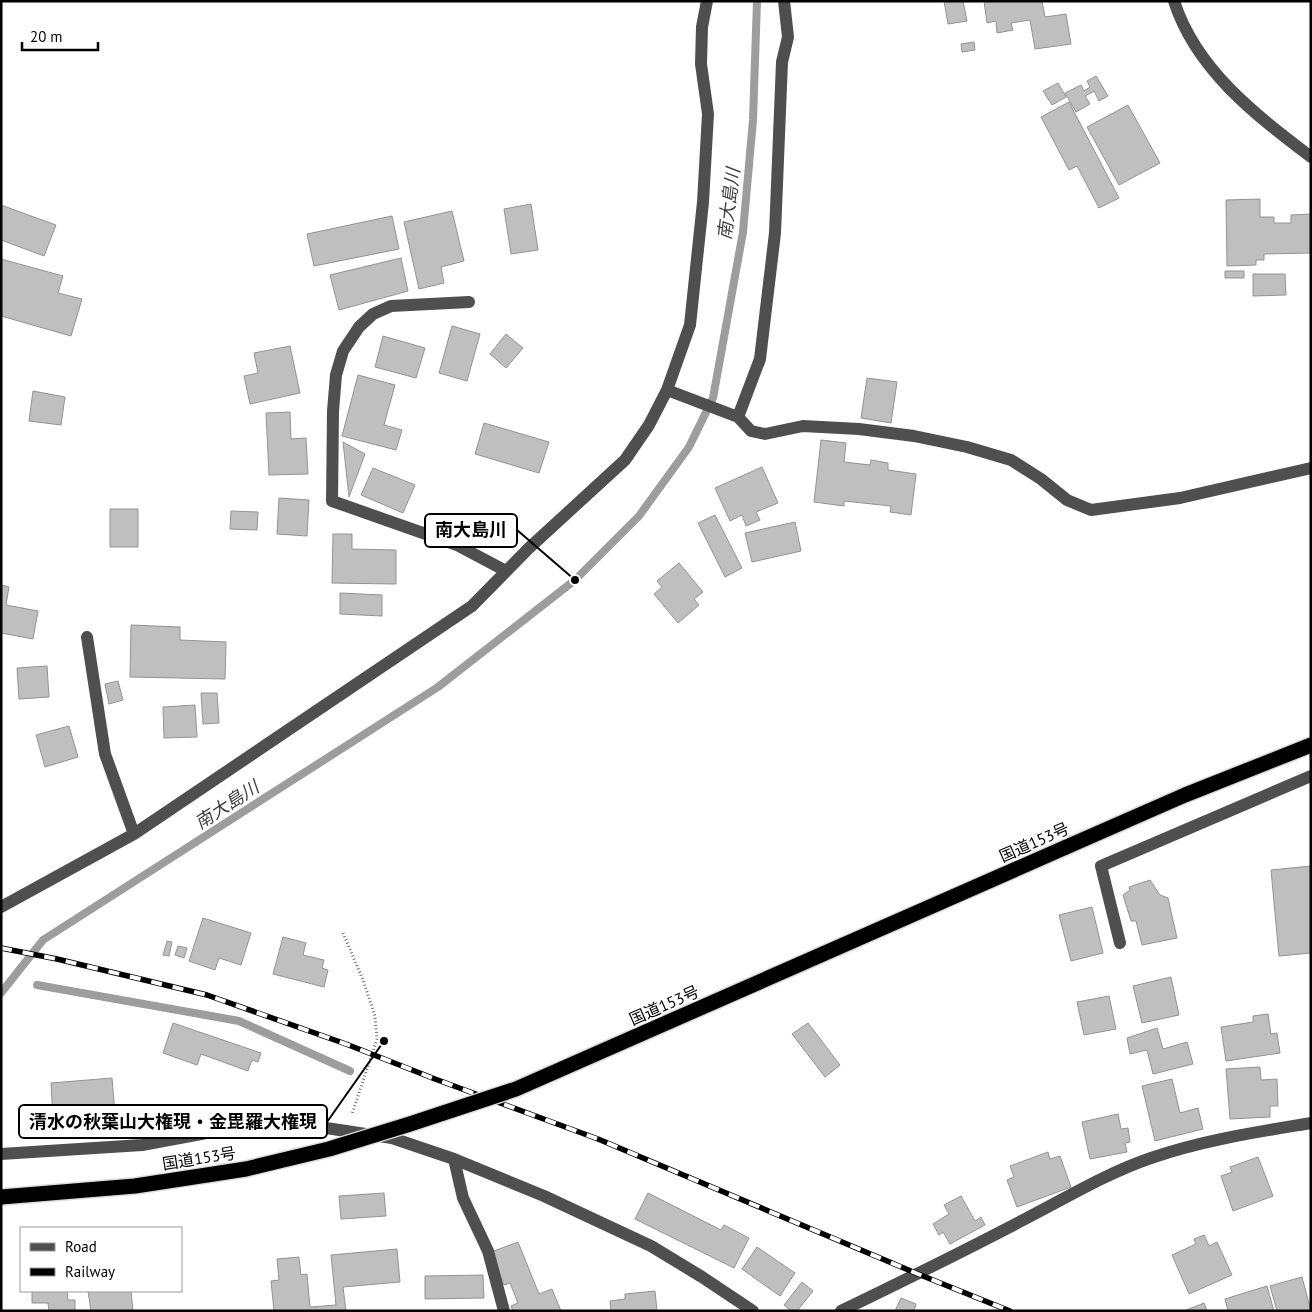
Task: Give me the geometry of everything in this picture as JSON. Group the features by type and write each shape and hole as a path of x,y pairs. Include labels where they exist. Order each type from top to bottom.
{"highway":[{"name":"国道153号","path":"1,1197 135,1186 246,1169 330,1149 516,1089 1185,795 1311,745"}],"street":[{"path":"1,907 134,834 472,606 506,571 625,460 649,425 667,390 690,325 702,212 708,114 701,64 702,27 707,1"},
{"path":"738,417 760,359 775,233 782,62 788,38 784,1"},
{"path":"1174,1 1197,50 1225,86 1311,157"},
{"path":"469,302 391,306 373,314 360,327 343,351 336,375 333,411 332,501 457,545 506,571"},
{"path":"667,390 738,417 751,431 765,434 803,426 859,429 914,436 967,446 1011,460 1041,479 1067,500 1091,510 1180,498 1311,468"},
{"path":"87,637 105,754 134,834"},
{"path":"1120,944 1101,866 1311,776"},
{"path":"841,1311 937,1265 1100,1179 1150,1158 1220,1138 1311,1123"},
{"path":"1,1154 142,1145 228,1129 271,1125 313,1126 392,1138 454,1159 544,1196 651,1246 754,1311"},
{"path":"454,1159 463,1198 488,1251 504,1311"}],"path":[{"path":"343,933 363,980 375,1016 376,1031 376,1039 352,1113"}],"building":[{"path":"944,1 963,1 967,21 948,24"},
{"path":"984,1 1042,1 1045,17 1066,14 1071,44 1035,49 1030,20 1011,23 1013,30 997,33 996,21 987,23"},
{"path":"974,42 975,50 962,52 961,44"},
{"path":"1096,76 1108,96 1099,101 1094,91 1085,96 1090,104 1076,112 1065,93 1081,85 1084,91 1090,87 1087,81"},
{"path":"1058,83 1066,97 1052,105 1043,91"},
{"path":"1069,102 1119,198 1099,208 1077,166 1069,170 1041,117"},
{"path":"1128,105 1160,163 1119,185 1087,127"},
{"path":"1260,199 1260,217 1274,217 1274,223 1291,223 1291,215 1311,214 1311,253 1264,254 1264,260 1256,260 1256,265 1227,266 1226,200"},
{"path":"531,204 538,250 511,254 504,209"},
{"path":"1,205 56,225 44,256 1,240"},
{"path":"452,211 464,261 441,267 444,283 419,289 404,222"},
{"path":"392,216 399,249 314,266 307,234"},
{"path":"401,258 408,291 339,310 330,275"},
{"path":"1,259 63,276 58,293 82,299 71,336 1,316"},
{"path":"1225,271 1244,271 1244,278 1225,278"},
{"path":"1253,274 1285,274 1286,295 1253,296"},
{"path":"452,326 480,334 467,381 439,373"},
{"path":"506,334 523,348 506,368 490,354"},
{"path":"383,336 425,348 416,378 375,367"},
{"path":"290,346 300,393 250,404 244,376 258,373 254,353"},
{"path":"358,375 395,385 384,425 402,430 396,450 342,436"},
{"path":"867,378 897,382 891,423 861,418"},
{"path":"33,391 65,397 61,425 29,421"},
{"path":"290,412 291,439 306,438 308,474 269,475 266,413"},
{"path":"484,423 549,442 539,473 475,454"},
{"path":"821,440 846,443 844,462 870,465 871,460 888,463 888,470 916,474 911,515 890,512 891,506 844,501 844,506 814,502"},
{"path":"343,442 365,454 349,497"},
{"path":"762,467 778,503 756,512 760,520 746,526 742,515 730,521 715,488"},
{"path":"373,468 415,485 403,513 361,495"},
{"path":"279,498 309,500 307,536 277,534"},
{"path":"110,509 138,509 138,547 110,547"},
{"path":"231,511 258,512 257,530 230,529"},
{"path":"715,515 742,568 725,577 698,523"},
{"path":"795,522 801,551 752,562 745,533"},
{"path":"333,534 352,534 352,549 396,550 396,584 332,583"},
{"path":"679,563 703,592 694,599 699,605 678,623 654,594 662,587 657,581"},
{"path":"1,585 9,587 6,605 38,611 33,639 1,633"},
{"path":"340,593 382,595 382,616 340,614"},
{"path":"131,625 180,627 180,640 226,642 225,679 130,677"},
{"path":"47,666 49,697 19,699 17,668"},
{"path":"118,681 123,700 109,704 105,684"},
{"path":"201,693 217,693 219,723 203,724"},
{"path":"195,705 197,737 164,738 163,707"},
{"path":"69,726 78,757 45,767 36,735"},
{"path":"1311,866 1311,953 1279,956 1271,870"},
{"path":"1150,880 1160,895 1168,898 1177,938 1142,945 1136,921 1131,921 1123,895 1130,890 1129,887"},
{"path":"1092,907 1103,953 1071,961 1059,915"},
{"path":"203,918 251,933 241,965 219,958 215,970 189,961"},
{"path":"283,937 306,943 303,955 324,960 322,968 328,970 324,987 273,974"},
{"path":"167,941 172,942 169,956 163,955"},
{"path":"178,946 187,948 184,958 175,955"},
{"path":"1171,977 1179,1015 1142,1023 1133,986"},
{"path":"1109,996 1116,1029 1084,1035 1077,1002"},
{"path":"1268,1014 1271,1034 1277,1033 1280,1053 1226,1061 1221,1027 1253,1022 1253,1016"},
{"path":"173,1023 261,1053 258,1062 252,1060 248,1071 201,1054 197,1065 163,1053"},
{"path":"808,1023 840,1065 825,1077 792,1034"},
{"path":"1157,1028 1163,1049 1187,1042 1193,1064 1153,1074 1147,1050 1130,1054 1127,1038"},
{"path":"1260,1067 1261,1080 1277,1079 1278,1106 1270,1106 1270,1117 1230,1119 1226,1069"},
{"path":"112,1078 115,1114 53,1119 51,1083"},
{"path":"1172,1079 1180,1113 1198,1108 1203,1129 1155,1141 1142,1086"},
{"path":"1118,1114 1121,1129 1128,1128 1130,1142 1125,1143 1127,1152 1090,1159 1082,1122"},
{"path":"1048,1152 1050,1159 1060,1156 1071,1187 1017,1207 1007,1180 1014,1177 1010,1166"},
{"path":"1258,1157 1273,1196 1233,1211 1221,1176 1232,1172 1230,1167"},
{"path":"384,1193 386,1216 341,1219 339,1196"},
{"path":"648,1193 721,1230 724,1225 749,1238 734,1268 635,1219"},
{"path":"961,1196 975,1221 981,1217 985,1225 950,1244 943,1232 939,1235 933,1224 949,1214 944,1205"},
{"path":"1204,1235 1209,1246 1217,1242 1232,1275 1189,1294 1172,1255 1196,1244 1194,1239"},
{"path":"518,1242 539,1294 552,1289 561,1311 513,1311 511,1306 518,1303 510,1283 504,1285 491,1252"},
{"path":"757,1247 795,1273 780,1296 742,1269"},
{"path":"397,1249 400,1282 343,1287 346,1311 274,1311 271,1281 279,1280 277,1259 299,1257 301,1275 307,1274 310,1307 336,1305 331,1255"},
{"path":"483,1275 484,1298 425,1299 425,1276"},
{"path":"1302,1277 1311,1311 1277,1311 1270,1286"},
{"path":"802,1282 813,1291 797,1311 791,1311 784,1305"},
{"path":"1267,1286 1274,1311 1228,1311 1225,1299"},
{"path":"655,1291 657,1311 611,1311 610,1301 625,1299 625,1294"},
{"path":"32,1292 67,1292 68,1300 75,1300 75,1311 49,1311 48,1303 32,1303"},
{"path":"88,1292 131,1292 133,1311 91,1311"},
{"path":"901,1298 916,1304 914,1311 895,1311"},
{"path":"1204,1303 1207,1311 1184,1311"}],"waterway":[{"name":"南大島川","path":"1,993 43,940 438,687 575,580 639,516 689,447 713,398 743,232 753,120 757,1"},
{"path":"37,985 239,1021 350,1071"}],"railway":[{"path":"1,948 57,959 207,995 346,1044 598,1139 1010,1311"}],"place":[{"name":"南大島川","path":"575,580"},
{"name":"清水の秋葉山大権現・金毘羅大権現","path":"384,1041"}]}
